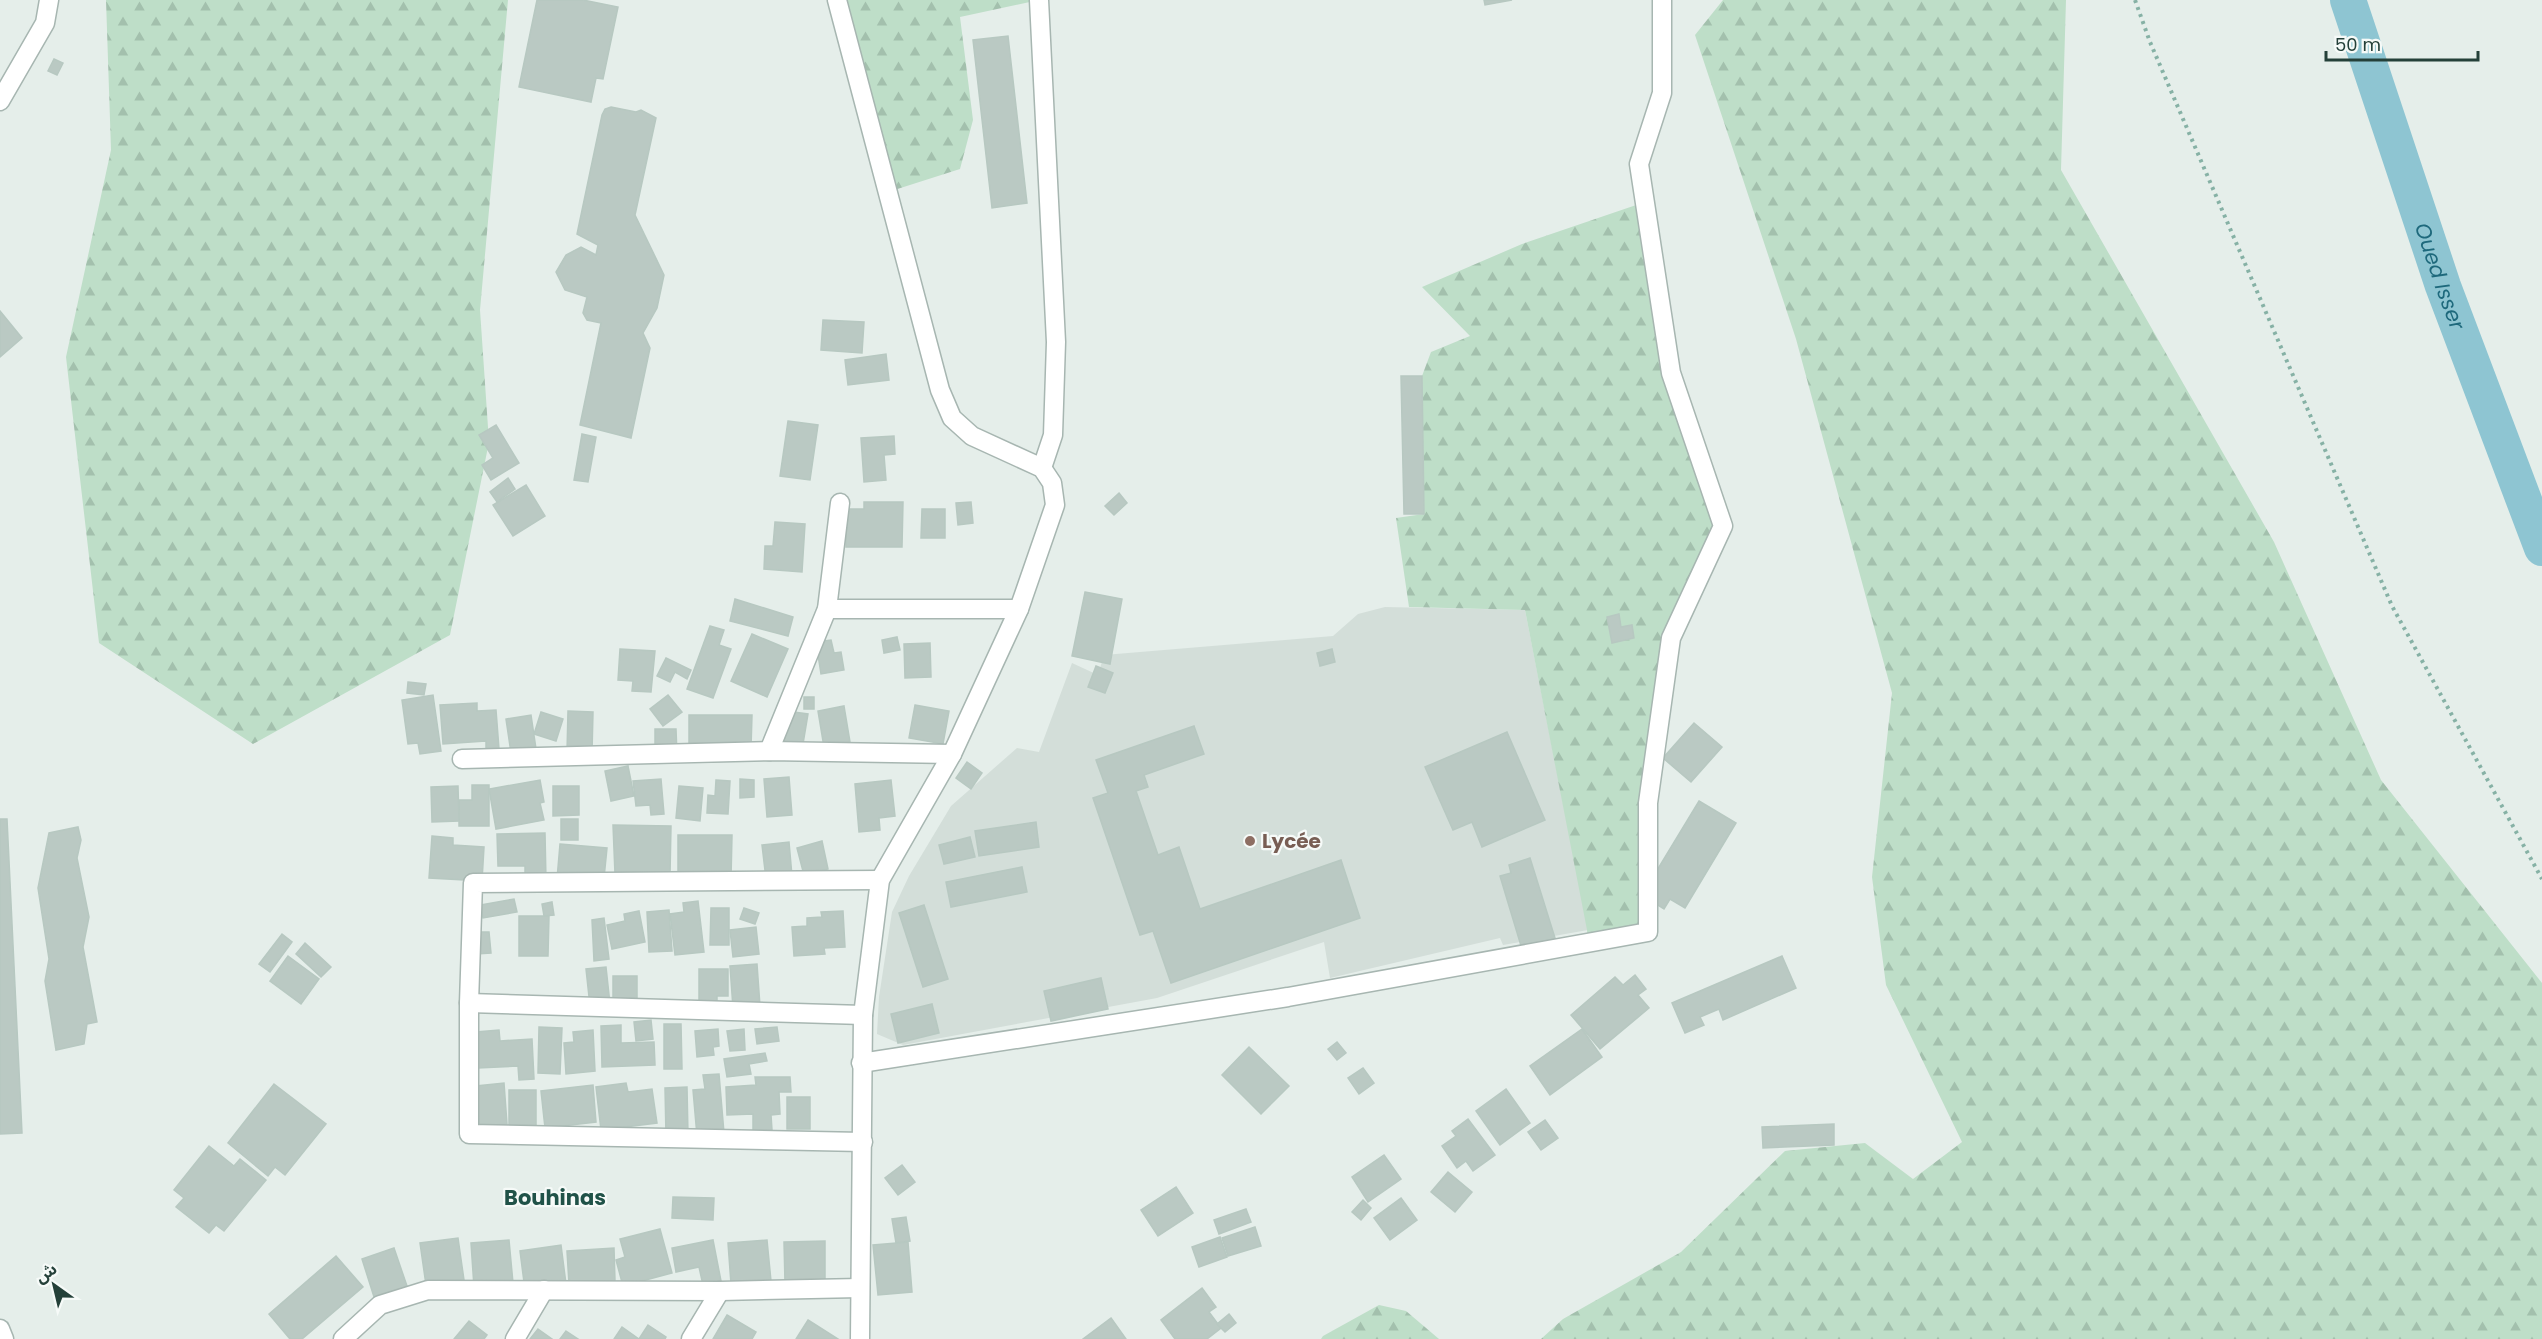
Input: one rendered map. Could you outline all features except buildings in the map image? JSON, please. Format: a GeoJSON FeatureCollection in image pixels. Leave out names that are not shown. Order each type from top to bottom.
{"type":"FeatureCollection","features":[{"type":"Feature","properties":{"kind":"street"},"geometry":{"type":"LineString","coordinates":[[0,101],[45,23],[49,0]]}},
{"type":"Feature","properties":{"kind":"street"},"geometry":{"type":"LineString","coordinates":[[837,0],[944,400],[952,418],[972,436],[1042,468],[1052,483],[1055,505],[1019,609],[952,754],[880,880],[863,1015],[860,1339]]}},
{"type":"Feature","properties":{"kind":"street"},"geometry":{"type":"LineString","coordinates":[[1039,0],[1056,342],[1053,435],[1042,468]]}},
{"type":"Feature","properties":{"kind":"street"},"geometry":{"type":"LineString","coordinates":[[861,1063],[1288,997],[1648,933],[1648,803],[1671,638],[1723,526],[1671,373],[1639,164],[1662,93],[1662,0]]}},
{"type":"Feature","properties":{"kind":"street"},"geometry":{"type":"LineString","coordinates":[[769,751],[827,609],[840,503]]}},
{"type":"Feature","properties":{"kind":"street"},"geometry":{"type":"LineString","coordinates":[[827,609],[1019,609]]}},
{"type":"Feature","properties":{"kind":"street"},"geometry":{"type":"LineString","coordinates":[[462,759],[769,751],[952,754]]}},
{"type":"Feature","properties":{"kind":"street"},"geometry":{"type":"LineString","coordinates":[[863,1142],[469,1134],[469,1004],[474,883],[880,880]]}},
{"type":"Feature","properties":{"kind":"street"},"geometry":{"type":"LineString","coordinates":[[469,1004],[863,1015]]}},
{"type":"Feature","properties":{"kind":"street"},"geometry":{"type":"LineString","coordinates":[[343,1339],[380,1305],[428,1290],[720,1291],[860,1288]]}},
{"type":"Feature","properties":{"kind":"street"},"geometry":{"type":"LineString","coordinates":[[515,1339],[544,1290]]}},
{"type":"Feature","properties":{"kind":"street"},"geometry":{"type":"LineString","coordinates":[[691,1339],[720,1291]]}},
{"type":"Feature","properties":{"kind":"street"},"geometry":{"type":"LineString","coordinates":[[0,1329],[4,1339]]}},
{"type":"Feature","properties":{"kind":"path"},"geometry":{"type":"LineString","coordinates":[[2135,0],[2150,42],[2392,606],[2542,879]]}},
{"type":"Feature","properties":{"kind":"shaded area","name":"Lycée"},"geometry":{"type":"Polygon","coordinates":[[[1385,607],[1525,610],[1588,930],[1503,945],[1500,938],[1330,978],[1324,942],[1157,998],[903,1045],[877,1034],[879,997],[892,912],[909,876],[951,806],[1017,748],[1039,752],[1072,663],[1098,675],[1104,655],[1333,636],[1358,614],[1385,607]]]}},
{"type":"Feature","properties":{"kind":"green space"},"geometry":{"type":"Polygon","coordinates":[[[106,0],[508,0],[480,310],[489,442],[450,635],[253,744],[99,643],[66,357],[111,150],[106,0]]]}},
{"type":"Feature","properties":{"kind":"green space"},"geometry":{"type":"Polygon","coordinates":[[[837,0],[1039,0],[960,17],[973,120],[960,169],[888,192],[837,0]]]}},
{"type":"Feature","properties":{"kind":"green space"},"geometry":{"type":"Polygon","coordinates":[[[1723,0],[2066,0],[2061,170],[2274,542],[2381,780],[2542,983],[2542,1339],[1541,1339],[1563,1319],[1681,1252],[1785,1151],[1865,1143],[1913,1179],[1962,1142],[1886,985],[1872,877],[1892,693],[1796,339],[1695,35],[1723,0]]]}},
{"type":"Feature","properties":{"kind":"green space"},"geometry":{"type":"Polygon","coordinates":[[[1645,202],[1671,373],[1723,526],[1671,638],[1648,803],[1648,932],[1588,943],[1525,610],[1409,607],[1396,518],[1424,514],[1422,376],[1431,352],[1470,336],[1422,287],[1522,244],[1645,202]]]}},
{"type":"Feature","properties":{"kind":"green space"},"geometry":{"type":"Polygon","coordinates":[[[1379,1305],[1406,1311],[1439,1339],[1321,1339],[1379,1305]]]}},
{"type":"Feature","properties":{"kind":"waterway","name":"Oued Isser"},"geometry":{"type":"LineString","coordinates":[[2348,0],[2443,286],[2542,548]]}},
{"type":"Feature","properties":{"kind":"place","name":"Lycée"},"geometry":{"type":"Point","coordinates":[1250,841]}},
{"type":"Feature","properties":{"kind":"district","name":"Bouhinas"},"geometry":{"type":"Point","coordinates":[555,1197]}}]}
